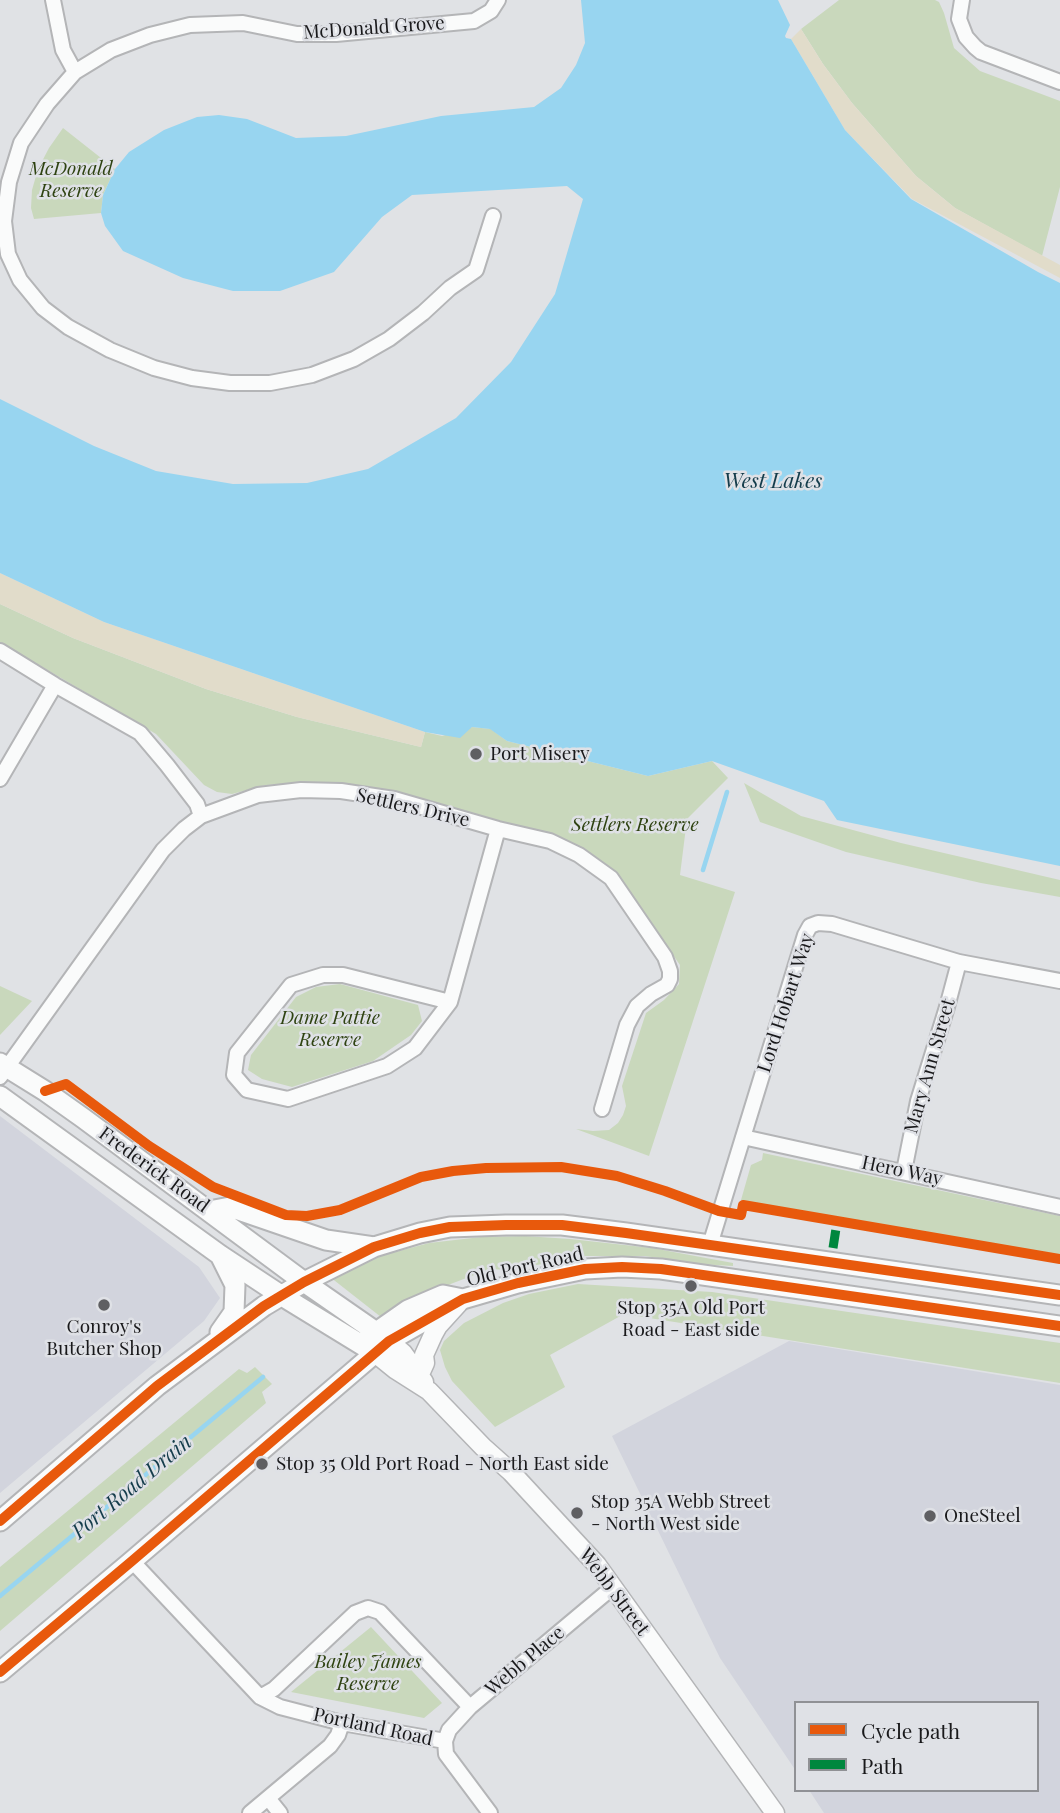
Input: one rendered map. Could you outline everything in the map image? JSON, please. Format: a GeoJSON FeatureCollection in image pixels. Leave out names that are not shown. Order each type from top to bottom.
{"type":"FeatureCollection","features":[{"type":"Feature","properties":{"kind":"main road","name":"Frederick Road"},"geometry":{"type":"LineString","coordinates":[[2,1069],[83,1118],[304,1282],[375,1343]]}},
{"type":"Feature","properties":{"kind":"main road","name":"Frederick Road"},"geometry":{"type":"LineString","coordinates":[[0,1096],[220,1255],[282,1296],[375,1343]]}},
{"type":"Feature","properties":{"kind":"main road"},"geometry":{"type":"LineString","coordinates":[[209,1211],[230,1207],[326,1240],[373,1247]]}},
{"type":"Feature","properties":{"kind":"main road","name":"Old Port Road"},"geometry":{"type":"LineString","coordinates":[[0,1521],[157,1386],[264,1306],[373,1247],[419,1233],[450,1227],[562,1226],[1060,1295]]}},
{"type":"Feature","properties":{"kind":"main road"},"geometry":{"type":"LineString","coordinates":[[211,1344],[234,1312],[235,1286],[220,1255]]}},
{"type":"Feature","properties":{"kind":"main road","name":"Old Port Road"},"geometry":{"type":"LineString","coordinates":[[375,1343],[408,1310],[443,1295],[463,1299],[518,1283],[584,1269],[622,1267],[661,1269],[1060,1326]]}},
{"type":"Feature","properties":{"kind":"main road"},"geometry":{"type":"LineString","coordinates":[[0,1672],[132,1561],[375,1343]]}},
{"type":"Feature","properties":{"kind":"street"},"geometry":{"type":"LineString","coordinates":[[53,0],[63,50],[75,72]]}},
{"type":"Feature","properties":{"kind":"street","name":"McDonald Grove"},"geometry":{"type":"LineString","coordinates":[[493,216],[476,270],[450,288],[424,313],[389,340],[354,359],[312,375],[270,383],[192,379],[154,368],[110,350],[68,327],[43,308],[20,280],[8,254],[4,221],[9,182],[21,143],[47,104],[75,72],[111,50],[150,34],[190,25],[243,23],[297,34],[336,34],[474,21],[492,11],[498,0]]}},
{"type":"Feature","properties":{"kind":"street"},"geometry":{"type":"LineString","coordinates":[[962,0],[959,19],[966,37],[975,47],[981,52],[1060,82]]}},
{"type":"Feature","properties":{"kind":"street"},"geometry":{"type":"LineString","coordinates":[[0,651],[140,733],[197,804],[201,816]]}},
{"type":"Feature","properties":{"kind":"street"},"geometry":{"type":"LineString","coordinates":[[0,779],[55,685]]}},
{"type":"Feature","properties":{"kind":"street","name":"Settlers Drive"},"geometry":{"type":"LineString","coordinates":[[2,1069],[163,850],[184,829],[201,816],[258,795],[301,790],[341,791],[394,799],[550,842],[579,855],[611,878],[665,957],[670,979],[667,985],[637,1006],[627,1025],[602,1109]]}},
{"type":"Feature","properties":{"kind":"street"},"geometry":{"type":"LineString","coordinates":[[450,1002],[343,975],[323,975],[290,985],[237,1053],[234,1075],[247,1090],[288,1099],[387,1066],[415,1048],[450,1002],[498,829]]}},
{"type":"Feature","properties":{"kind":"street","name":"Lord Hobart Way"},"geometry":{"type":"LineString","coordinates":[[710,1245],[810,926],[818,923],[832,924],[959,962],[1060,981]]}},
{"type":"Feature","properties":{"kind":"street","name":"Mary Ann Street"},"geometry":{"type":"LineString","coordinates":[[904,1171],[918,1101],[959,962]]}},
{"type":"Feature","properties":{"kind":"street","name":"Hero Way"},"geometry":{"type":"LineString","coordinates":[[743,1137],[1059,1203]]}},
{"type":"Feature","properties":{"kind":"street"},"geometry":{"type":"LineString","coordinates":[[420,1374],[425,1363],[424,1355],[438,1326],[463,1299]]}},
{"type":"Feature","properties":{"kind":"street","name":"Webb Street"},"geometry":{"type":"LineString","coordinates":[[375,1343],[403,1353],[420,1374],[429,1391]]}},
{"type":"Feature","properties":{"kind":"street","name":"Webb Street"},"geometry":{"type":"LineString","coordinates":[[375,1343],[396,1370],[429,1391],[520,1482],[597,1565],[775,1813]]}},
{"type":"Feature","properties":{"kind":"street","name":"Portland Road"},"geometry":{"type":"LineString","coordinates":[[132,1561],[260,1697],[280,1707],[342,1723],[445,1741],[446,1754],[490,1813]]}},
{"type":"Feature","properties":{"kind":"street","name":"Webb Place"},"geometry":{"type":"LineString","coordinates":[[445,1741],[449,1730],[470,1707],[613,1587]]}},
{"type":"Feature","properties":{"kind":"street"},"geometry":{"type":"LineString","coordinates":[[260,1697],[274,1689],[355,1613],[368,1608],[380,1612],[470,1707]]}},
{"type":"Feature","properties":{"kind":"street"},"geometry":{"type":"LineString","coordinates":[[250,1813],[330,1746],[342,1723]]}},
{"type":"Feature","properties":{"kind":"street"},"geometry":{"type":"LineString","coordinates":[[268,1798],[280,1813]]}},
{"type":"Feature","properties":{"kind":"shaded area"},"geometry":{"type":"Polygon","coordinates":[[[0,1116],[199,1267],[220,1298],[204,1321],[0,1493],[0,1116]]]}},
{"type":"Feature","properties":{"kind":"shaded area"},"geometry":{"type":"Polygon","coordinates":[[[789,1341],[1060,1385],[1060,1813],[824,1813],[810,1792],[1039,1792],[1039,1701],[794,1701],[794,1768],[720,1658],[612,1436],[789,1341]]]}},
{"type":"Feature","properties":{"kind":"green space"},"geometry":{"type":"Polygon","coordinates":[[[839,0],[935,0],[939,2],[944,13],[954,48],[980,71],[1060,101],[1060,187],[1042,256],[955,208],[916,176],[852,103],[801,29],[839,0]]]}},
{"type":"Feature","properties":{"kind":"green space","name":"McDonald Reserve"},"geometry":{"type":"Polygon","coordinates":[[[63,128],[115,169],[103,195],[101,213],[34,219],[31,208],[32,190],[38,169],[63,128]]]}},
{"type":"Feature","properties":{"kind":"green space","name":"Settlers Reserve"},"geometry":{"type":"Polygon","coordinates":[[[0,604],[73,638],[206,689],[297,717],[421,747],[425,732],[442,736],[472,727],[491,729],[507,741],[648,776],[712,761],[728,778],[687,819],[680,875],[735,892],[649,1156],[576,1129],[609,1130],[618,1123],[626,1106],[622,1086],[646,1013],[664,1000],[679,984],[680,965],[621,881],[601,861],[561,838],[372,787],[317,782],[266,785],[232,794],[217,792],[204,785],[156,734],[0,642],[0,604]]]}},
{"type":"Feature","properties":{"kind":"green space"},"geometry":{"type":"Polygon","coordinates":[[[744,783],[801,816],[901,843],[1060,880],[1060,897],[981,883],[846,852],[760,822],[744,783]]]}},
{"type":"Feature","properties":{"kind":"green space","name":"Dame Pattie Reserve"},"geometry":{"type":"Polygon","coordinates":[[[340,984],[418,1005],[422,1021],[411,1035],[373,1061],[292,1087],[262,1079],[248,1070],[251,1055],[296,997],[316,987],[340,984]]]}},
{"type":"Feature","properties":{"kind":"green space"},"geometry":{"type":"Polygon","coordinates":[[[0,986],[32,1001],[0,1035],[0,986]]]}},
{"type":"Feature","properties":{"kind":"green space"},"geometry":{"type":"Polygon","coordinates":[[[763,1153],[1060,1216],[1060,1255],[912,1232],[741,1200],[751,1165],[762,1160],[763,1153]]]}},
{"type":"Feature","properties":{"kind":"green space"},"geometry":{"type":"Polygon","coordinates":[[[525,1236],[652,1248],[733,1263],[733,1266],[645,1256],[586,1256],[509,1270],[490,1269],[448,1285],[381,1317],[330,1277],[366,1260],[429,1243],[481,1237],[525,1236]]]}},
{"type":"Feature","properties":{"kind":"green space"},"geometry":{"type":"Polygon","coordinates":[[[578,1284],[712,1292],[1060,1343],[1060,1383],[624,1314],[550,1355],[565,1387],[495,1427],[452,1381],[440,1350],[444,1341],[464,1323],[503,1303],[529,1294],[578,1284]]]}},
{"type":"Feature","properties":{"kind":"green space"},"geometry":{"type":"Polygon","coordinates":[[[255,1367],[272,1384],[262,1392],[266,1403],[0,1631],[0,1567],[239,1369],[247,1373],[255,1367]]]}},
{"type":"Feature","properties":{"kind":"green space","name":"Bailey James Reserve"},"geometry":{"type":"Polygon","coordinates":[[[371,1627],[442,1703],[424,1718],[291,1692],[371,1627]]]}},
{"type":"Feature","properties":{"kind":"sand"},"geometry":{"type":"Polygon","coordinates":[[[801,29],[852,103],[916,176],[955,208],[1060,265],[1060,278],[912,199],[845,130],[791,39],[801,29]]]}},
{"type":"Feature","properties":{"kind":"sand"},"geometry":{"type":"Polygon","coordinates":[[[0,573],[104,622],[425,732],[421,747],[297,717],[206,689],[73,638],[0,604],[0,573]]]}},
{"type":"Feature","properties":{"kind":"water","name":"West Lakes"},"geometry":{"type":"Polygon","coordinates":[[[581,0],[778,0],[790,25],[786,38],[791,39],[845,130],[911,199],[1060,283],[1060,866],[837,820],[824,801],[712,761],[648,776],[507,741],[490,729],[472,727],[460,738],[425,732],[104,622],[0,573],[0,399],[94,446],[156,471],[233,484],[307,483],[368,469],[456,418],[511,362],[555,294],[583,199],[567,186],[412,195],[382,217],[334,272],[280,291],[233,291],[183,278],[123,251],[105,226],[101,213],[103,195],[115,169],[129,152],[164,130],[197,117],[219,115],[247,119],[296,138],[346,136],[441,116],[534,107],[561,88],[576,65],[585,43],[581,0]]]}},
{"type":"Feature","properties":{"kind":"waterway","name":"Port Road Drain"},"geometry":{"type":"LineString","coordinates":[[703,870],[727,792]]}},
{"type":"Feature","properties":{"kind":"waterway","name":"Port Road Drain"},"geometry":{"type":"LineString","coordinates":[[0,1596],[263,1377]]}},
{"type":"Feature","properties":{"kind":"marked path"},"geometry":{"type":"LineString","coordinates":[[833,1248],[837,1222]]}},
{"type":"Feature","properties":{"kind":"cycle path"},"geometry":{"type":"LineString","coordinates":[[45,1091],[66,1084],[149,1146],[213,1187],[286,1215],[307,1216],[340,1210],[421,1177],[453,1171],[561,1167],[617,1176],[719,1211],[741,1215],[743,1205],[1060,1259]]}},
{"type":"Feature","properties":{"kind":"cycle path"},"geometry":{"type":"LineString","coordinates":[[0,1521],[157,1386],[264,1306],[304,1282],[374,1247],[420,1233],[450,1227],[562,1225],[1060,1295]]}},
{"type":"Feature","properties":{"kind":"cycle path"},"geometry":{"type":"LineString","coordinates":[[0,1672],[389,1341],[463,1299],[518,1283],[585,1269],[622,1267],[661,1269],[1060,1326]]}},
{"type":"Feature","properties":{"kind":"place","name":"Port Misery"},"geometry":{"type":"Point","coordinates":[476,754]}},
{"type":"Feature","properties":{"kind":"place","name":"Stop 35A Old Port Road - East side"},"geometry":{"type":"Point","coordinates":[691,1286]}},
{"type":"Feature","properties":{"kind":"place","name":"Conroy's Butcher Shop"},"geometry":{"type":"Point","coordinates":[104,1305]}},
{"type":"Feature","properties":{"kind":"place","name":"Stop 35 Old Port Road - North East side"},"geometry":{"type":"Point","coordinates":[262,1464]}},
{"type":"Feature","properties":{"kind":"place","name":"Stop 35A Webb Street - North West side"},"geometry":{"type":"Point","coordinates":[577,1513]}},
{"type":"Feature","properties":{"kind":"place","name":"OneSteel"},"geometry":{"type":"Point","coordinates":[930,1516]}}]}
